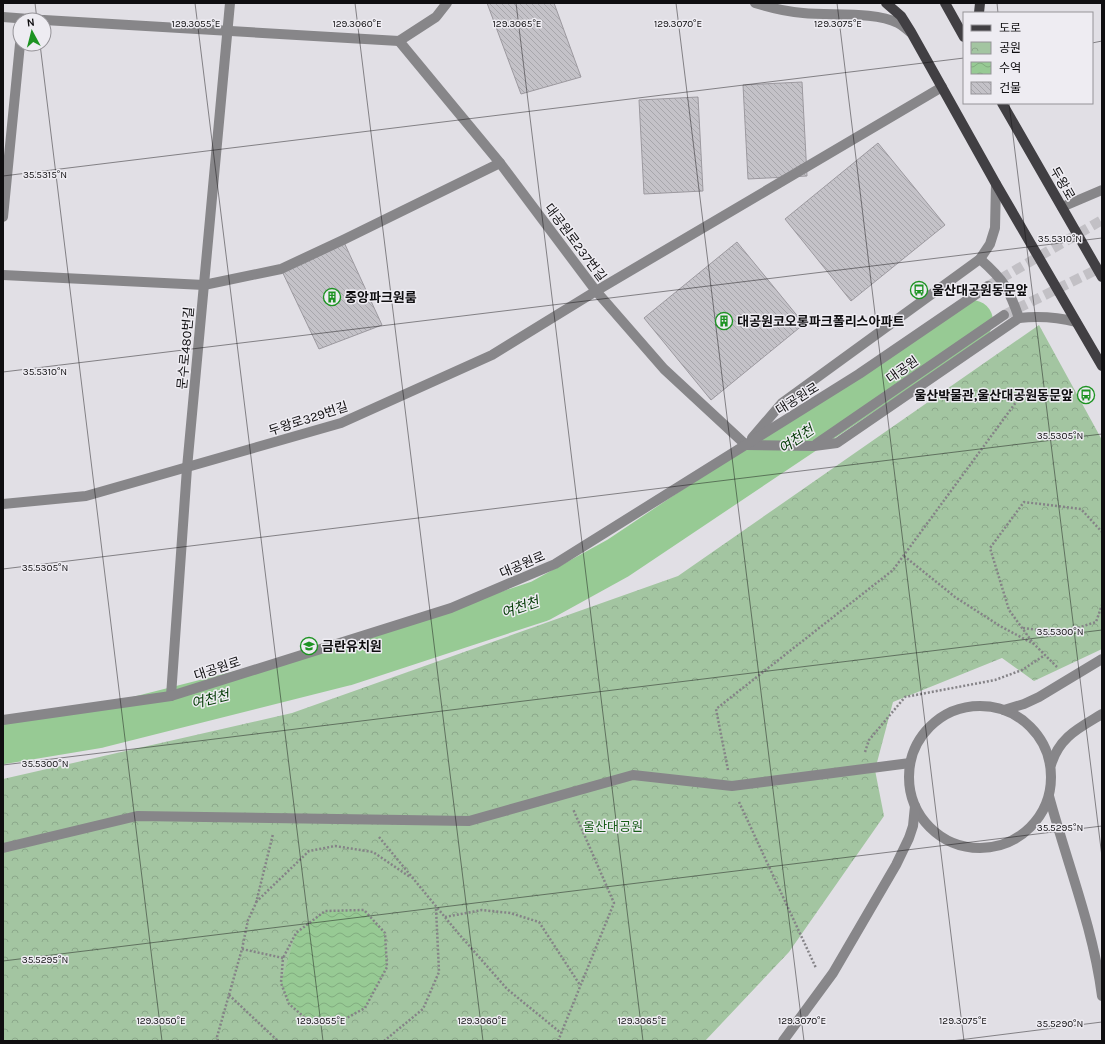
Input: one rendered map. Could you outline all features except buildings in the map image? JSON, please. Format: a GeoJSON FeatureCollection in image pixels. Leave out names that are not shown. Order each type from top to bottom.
{"type":"FeatureCollection","features":[{"type":"Feature","properties":{"kind":"main road"},"geometry":{"type":"LineString","coordinates":[[886,3],[901,16],[911,32],[996,184],[1102,366]]}},
{"type":"Feature","properties":{"kind":"main road"},"geometry":{"type":"LineString","coordinates":[[946,3],[963,35]]}},
{"type":"Feature","properties":{"kind":"main road","name":"두왕로"},"geometry":{"type":"LineString","coordinates":[[1003,104],[1102,277]]}},
{"type":"Feature","properties":{"kind":"street","name":"문수로480번길"},"geometry":{"type":"LineString","coordinates":[[172,696],[187,468],[230,3]]}},
{"type":"Feature","properties":{"kind":"street"},"geometry":{"type":"LineString","coordinates":[[52,21],[399,41],[436,17],[447,3]]}},
{"type":"Feature","properties":{"kind":"street"},"geometry":{"type":"LineString","coordinates":[[756,3],[772,8],[802,13],[860,15],[881,18],[898,23],[911,32]]}},
{"type":"Feature","properties":{"kind":"street","name":"대공원로237번길"},"geometry":{"type":"LineString","coordinates":[[399,41],[500,163],[596,291],[664,369],[746,445]]}},
{"type":"Feature","properties":{"kind":"street"},"geometry":{"type":"LineString","coordinates":[[3,218],[19,52]]}},
{"type":"Feature","properties":{"kind":"street","name":"두왕로329번길"},"geometry":{"type":"LineString","coordinates":[[3,504],[86,496],[341,423],[492,355],[596,291],[942,87]]}},
{"type":"Feature","properties":{"kind":"street"},"geometry":{"type":"LineString","coordinates":[[3,275],[204,285],[281,268],[343,240],[500,163]]}},
{"type":"Feature","properties":{"kind":"street"},"geometry":{"type":"LineString","coordinates":[[746,445],[782,403],[980,259],[990,244],[995,228],[996,184]]}},
{"type":"Feature","properties":{"kind":"street"},"geometry":{"type":"LineString","coordinates":[[1062,207],[1102,190]]}},
{"type":"Feature","properties":{"kind":"street"},"geometry":{"type":"LineString","coordinates":[[980,259],[996,273],[1005,285],[1019,318]]}},
{"type":"Feature","properties":{"kind":"street","name":"대공원로"},"geometry":{"type":"LineString","coordinates":[[3,720],[172,696],[451,608],[555,564],[859,374],[988,286]]}},
{"type":"Feature","properties":{"kind":"street","name":"대공원"},"geometry":{"type":"LineString","coordinates":[[814,446],[1004,315]]}},
{"type":"Feature","properties":{"kind":"street"},"geometry":{"type":"LineString","coordinates":[[746,445],[814,446],[837,443],[1019,318],[1047,317],[1076,322]]}},
{"type":"Feature","properties":{"kind":"street"},"geometry":{"type":"LineString","coordinates":[[1004,710],[1024,704],[1039,697],[1102,658]]}},
{"type":"Feature","properties":{"kind":"street"},"geometry":{"type":"LineString","coordinates":[[971,706],[985,706],[1004,710],[1026,722],[1042,741],[1050,765],[1051,786],[1049,796],[1042,813],[1037,820],[1022,834],[998,846],[983,848],[968,847],[945,839],[927,824],[915,806],[909,782],[910,763],[913,751],[926,730],[945,715],[955,710],[971,706]]}},
{"type":"Feature","properties":{"kind":"street"},"geometry":{"type":"LineString","coordinates":[[1050,765],[1054,753],[1072,732],[1102,714]]}},
{"type":"Feature","properties":{"kind":"street"},"geometry":{"type":"LineString","coordinates":[[3,848],[137,816],[469,822],[633,775],[732,786],[910,763]]}},
{"type":"Feature","properties":{"kind":"street"},"geometry":{"type":"LineString","coordinates":[[1049,796],[1087,920],[1099,973],[1102,996]]}},
{"type":"Feature","properties":{"kind":"street"},"geometry":{"type":"LineString","coordinates":[[783,1041],[838,965],[896,865],[913,826],[915,806]]}},
{"type":"Feature","properties":{"kind":"path"},"geometry":{"type":"LineString","coordinates":[[824,985],[732,786],[716,709],[894,570],[1022,394]]}},
{"type":"Feature","properties":{"kind":"path"},"geometry":{"type":"LineString","coordinates":[[1068,678],[1033,643],[1009,610],[990,548],[1024,502],[1081,509],[1102,532]]}},
{"type":"Feature","properties":{"kind":"path"},"geometry":{"type":"LineString","coordinates":[[904,556],[955,597],[1000,626],[1033,643]]}},
{"type":"Feature","properties":{"kind":"path"},"geometry":{"type":"LineString","coordinates":[[1023,628],[1062,633],[1096,622],[1102,606]]}},
{"type":"Feature","properties":{"kind":"path"},"geometry":{"type":"LineString","coordinates":[[859,769],[869,740],[905,697],[995,680],[1022,670],[1045,655]]}},
{"type":"Feature","properties":{"kind":"path"},"geometry":{"type":"LineString","coordinates":[[558,1041],[614,903],[566,794]]}},
{"type":"Feature","properties":{"kind":"path"},"geometry":{"type":"LineString","coordinates":[[218,1041],[217,1037],[242,950],[248,920],[256,903],[277,818]]}},
{"type":"Feature","properties":{"kind":"path"},"geometry":{"type":"LineString","coordinates":[[365,820],[445,918],[507,989],[561,1033]]}},
{"type":"Feature","properties":{"kind":"path"},"geometry":{"type":"LineString","coordinates":[[256,903],[308,851],[335,846],[373,852],[414,879]]}},
{"type":"Feature","properties":{"kind":"path"},"geometry":{"type":"LineString","coordinates":[[384,1041],[423,1009],[439,972],[436,906]]}},
{"type":"Feature","properties":{"kind":"path"},"geometry":{"type":"LineString","coordinates":[[364,910],[385,934],[387,967],[365,1008],[343,1020],[311,1023],[290,1004],[281,983],[282,958],[296,934],[324,911],[364,910]]}},
{"type":"Feature","properties":{"kind":"path"},"geometry":{"type":"LineString","coordinates":[[445,918],[482,910],[510,913],[539,922],[580,986]]}},
{"type":"Feature","properties":{"kind":"path"},"geometry":{"type":"LineString","coordinates":[[242,950],[282,958]]}},
{"type":"Feature","properties":{"kind":"path"},"geometry":{"type":"LineString","coordinates":[[229,995],[278,1041]]}},
{"type":"Feature","properties":{"kind":"green space","name":"울산대공원"},"geometry":{"type":"Polygon","coordinates":[[[1039,325],[1102,440],[1102,649],[1034,681],[1002,658],[893,702],[875,770],[884,816],[789,952],[705,1041],[3,1041],[3,779],[292,713],[678,576],[1039,325]]]}},
{"type":"Feature","properties":{"kind":"water"},"geometry":{"type":"Polygon","coordinates":[[[364,910],[385,933],[387,967],[365,1008],[343,1020],[311,1023],[289,1004],[281,983],[296,933],[325,911],[364,910]]]}},
{"type":"Feature","properties":{"kind":"waterway","name":"여천천"},"geometry":{"type":"LineString","coordinates":[[3,743],[99,727],[345,665],[540,601],[618,558],[972,321]]}},
{"type":"Feature","properties":{"kind":"tunnel"},"geometry":{"type":"LineString","coordinates":[[988,286],[1102,220]]}},
{"type":"Feature","properties":{"kind":"tunnel"},"geometry":{"type":"LineString","coordinates":[[1004,315],[1102,267]]}},
{"type":"Feature","properties":{"kind":"place","name":"울산대공원동문앞"},"geometry":{"type":"Point","coordinates":[919,290]}},
{"type":"Feature","properties":{"kind":"place","name":"중앙파크원룸"},"geometry":{"type":"Point","coordinates":[332,297]}},
{"type":"Feature","properties":{"kind":"place","name":"대공원코오롱파크폴리스아파트"},"geometry":{"type":"Point","coordinates":[724,321]}},
{"type":"Feature","properties":{"kind":"place","name":"울산박물관,울산대공원동문앞"},"geometry":{"type":"Point","coordinates":[1086,395]}},
{"type":"Feature","properties":{"kind":"place","name":"금란유치원"},"geometry":{"type":"Point","coordinates":[309,646]}}]}
